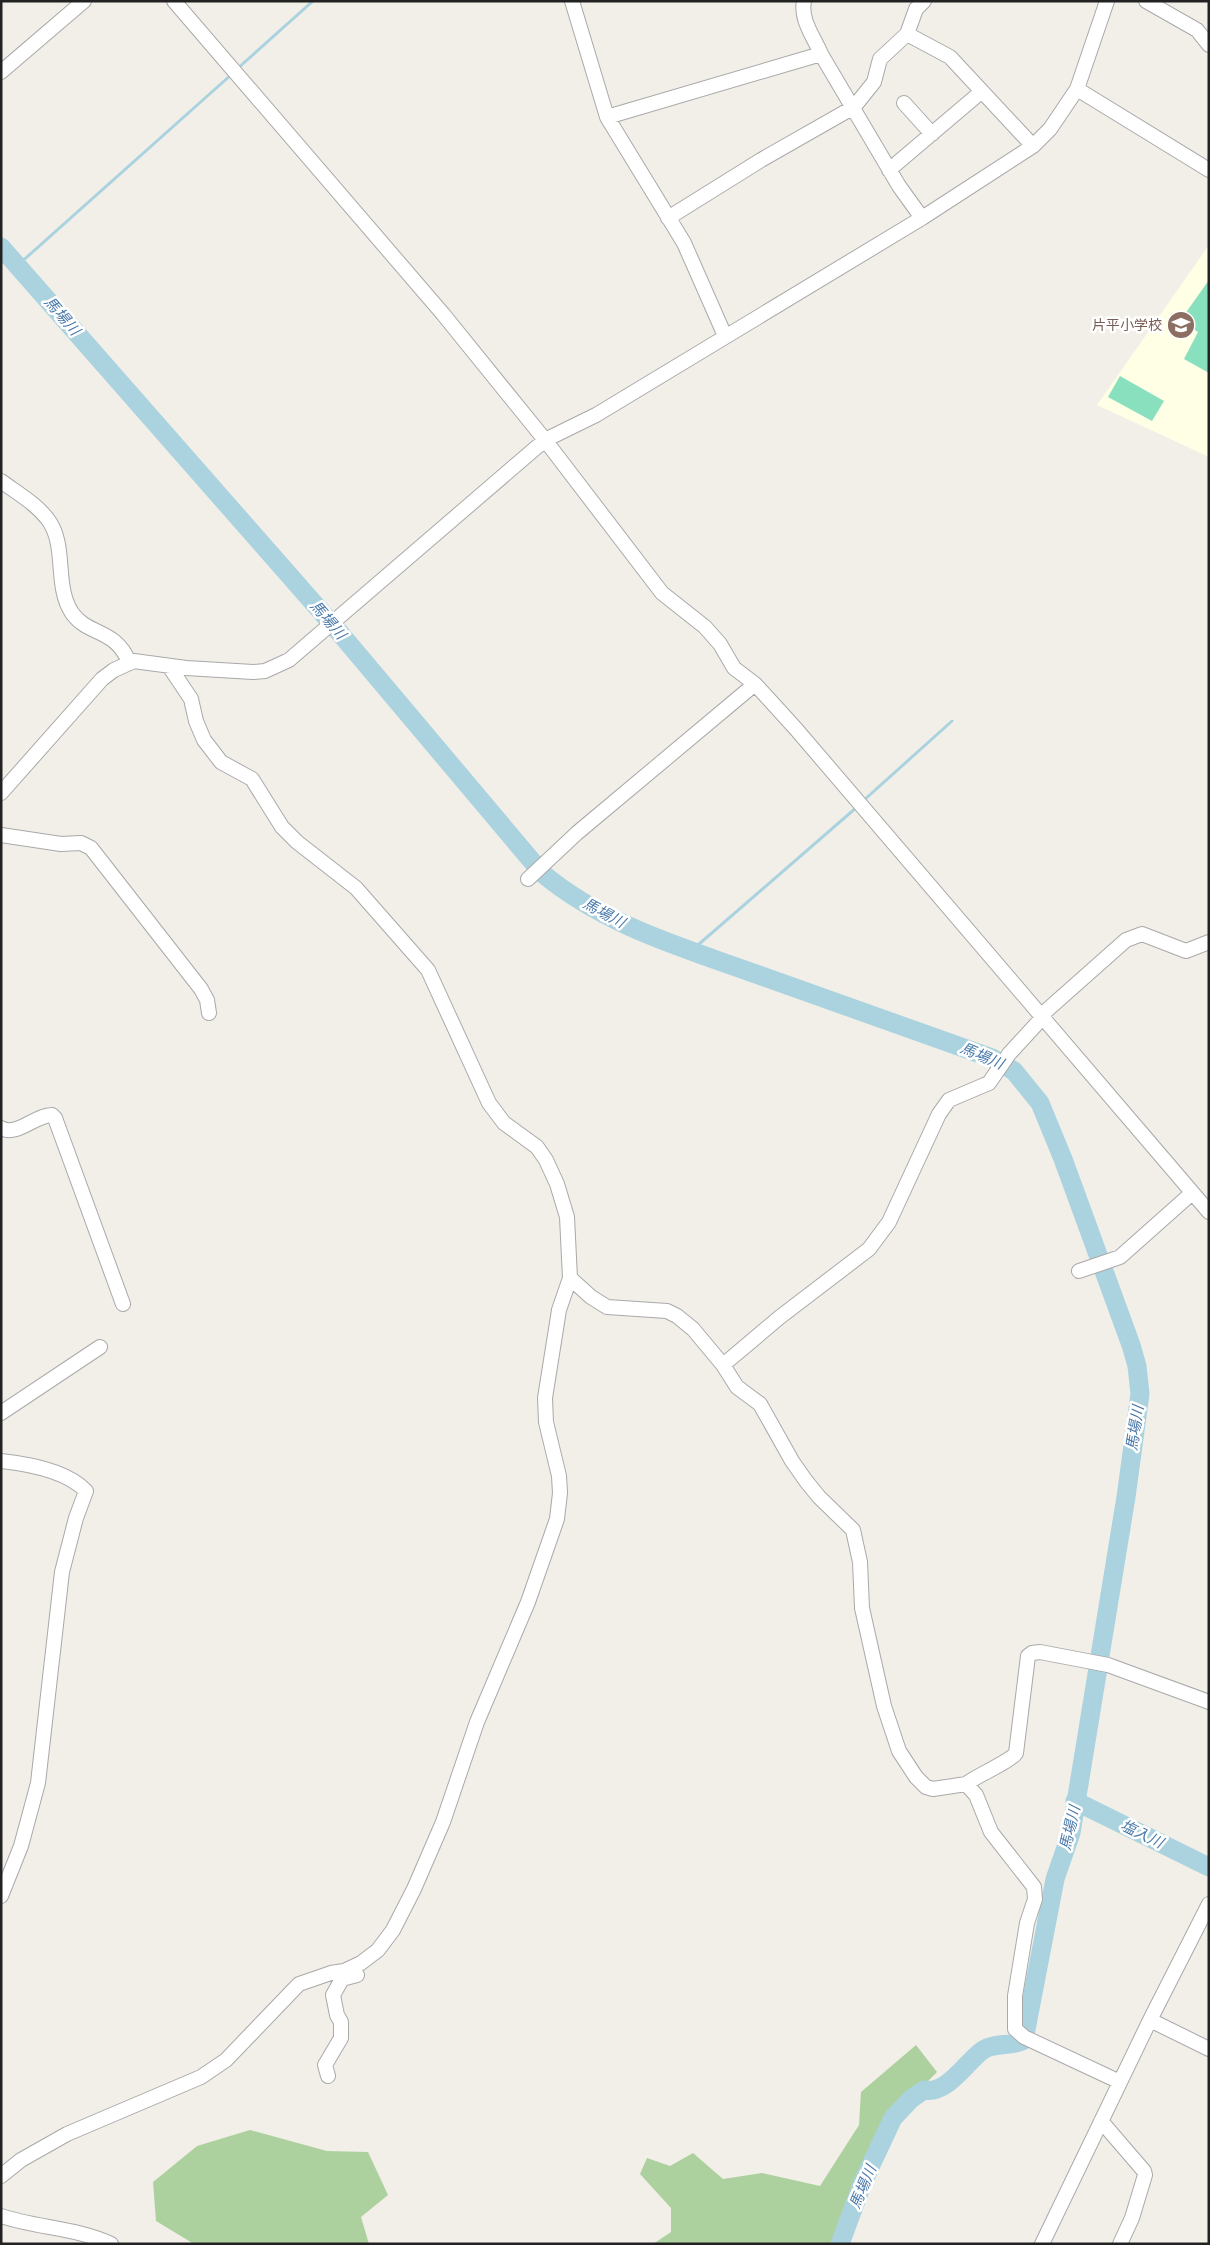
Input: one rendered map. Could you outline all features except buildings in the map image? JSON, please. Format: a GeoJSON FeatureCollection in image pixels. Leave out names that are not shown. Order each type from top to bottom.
{"type":"FeatureCollection","features":[{"type":"Feature","properties":{"kind":"street"},"geometry":{"type":"LineString","coordinates":[[1,72],[84,1]]}},
{"type":"Feature","properties":{"kind":"street"},"geometry":{"type":"LineString","coordinates":[[174,1],[436,306],[545,440],[662,594],[705,626],[720,644],[734,668],[756,684],[1209,1212]]}},
{"type":"Feature","properties":{"kind":"street"},"geometry":{"type":"LineString","coordinates":[[572,1],[595,83],[607,117],[684,244],[725,336]]}},
{"type":"Feature","properties":{"kind":"street"},"geometry":{"type":"LineString","coordinates":[[804,1],[802,12],[821,54],[889,170],[922,218]]}},
{"type":"Feature","properties":{"kind":"street"},"geometry":{"type":"LineString","coordinates":[[668,218],[761,160],[854,108],[874,82],[875,69],[882,56],[907,34],[916,9],[924,1]]}},
{"type":"Feature","properties":{"kind":"street"},"geometry":{"type":"LineString","coordinates":[[1,793],[102,679],[129,662],[265,671],[289,660],[545,440],[596,415],[922,218],[1033,146],[1050,130],[1077,89],[1107,1]]}},
{"type":"Feature","properties":{"kind":"street"},"geometry":{"type":"LineString","coordinates":[[1146,1],[1197,30],[1209,45]]}},
{"type":"Feature","properties":{"kind":"street"},"geometry":{"type":"LineString","coordinates":[[907,34],[950,57],[1033,146]]}},
{"type":"Feature","properties":{"kind":"street"},"geometry":{"type":"LineString","coordinates":[[607,117],[821,54]]}},
{"type":"Feature","properties":{"kind":"street"},"geometry":{"type":"LineString","coordinates":[[1077,89],[1209,170]]}},
{"type":"Feature","properties":{"kind":"street"},"geometry":{"type":"LineString","coordinates":[[889,170],[981,92]]}},
{"type":"Feature","properties":{"kind":"street"},"geometry":{"type":"LineString","coordinates":[[904,103],[932,134]]}},
{"type":"Feature","properties":{"kind":"street"},"geometry":{"type":"LineString","coordinates":[[1,481],[42,513],[51,524],[56,543],[64,596],[73,615],[118,644],[129,662]]}},
{"type":"Feature","properties":{"kind":"street"},"geometry":{"type":"LineString","coordinates":[[1,2176],[21,2160],[68,2134],[201,2078],[226,2060],[299,1984],[331,1973],[344,1971],[361,1963],[374,1953],[393,1930],[432,1849],[477,1722],[528,1602],[556,1524],[560,1493],[559,1476],[546,1422],[545,1398],[559,1310],[570,1278],[567,1217],[550,1168],[537,1147],[504,1123],[489,1103],[428,970],[356,888],[297,842],[282,827],[252,779],[221,762],[204,740],[196,721],[191,699],[169,666]]}},
{"type":"Feature","properties":{"kind":"street"},"geometry":{"type":"LineString","coordinates":[[528,879],[577,833],[756,684]]}},
{"type":"Feature","properties":{"kind":"street"},"geometry":{"type":"LineString","coordinates":[[1,835],[61,844],[82,843],[92,848],[201,989],[207,1000],[210,1013]]}},
{"type":"Feature","properties":{"kind":"street"},"geometry":{"type":"LineString","coordinates":[[723,1365],[780,1317],[869,1250],[889,1222],[944,1106],[953,1098],[982,1087],[995,1075],[1009,1054],[1042,1018],[1046,1011],[1132,936],[1142,934],[1186,951],[1209,942]]}},
{"type":"Feature","properties":{"kind":"street"},"geometry":{"type":"LineString","coordinates":[[1,1128],[16,1129],[42,1116],[52,1115],[55,1118],[123,1304]]}},
{"type":"Feature","properties":{"kind":"street"},"geometry":{"type":"LineString","coordinates":[[1079,1271],[1120,1257],[1192,1192]]}},
{"type":"Feature","properties":{"kind":"street"},"geometry":{"type":"LineString","coordinates":[[570,1278],[591,1297],[607,1307],[667,1311],[694,1329],[723,1365],[737,1387],[756,1399],[765,1410],[792,1461],[819,1497],[853,1530],[860,1562],[862,1608],[884,1706],[899,1751],[916,1777],[926,1787],[933,1788],[966,1784],[1011,1759],[1016,1753],[1028,1656],[1032,1653],[1040,1652],[1108,1665],[1209,1702]]}},
{"type":"Feature","properties":{"kind":"street"},"geometry":{"type":"LineString","coordinates":[[1,1413],[100,1347]]}},
{"type":"Feature","properties":{"kind":"street"},"geometry":{"type":"LineString","coordinates":[[1,1462],[26,1464],[77,1482],[86,1491],[76,1518],[62,1572],[38,1783],[21,1846],[1,1896]]}},
{"type":"Feature","properties":{"kind":"street"},"geometry":{"type":"LineString","coordinates":[[966,1784],[976,1795],[991,1832],[1034,1887],[1035,1899],[1027,1923],[1014,1996],[1015,2029],[1024,2037],[1120,2082]]}},
{"type":"Feature","properties":{"kind":"street"},"geometry":{"type":"LineString","coordinates":[[1042,2244],[1150,2020],[1209,1904]]}},
{"type":"Feature","properties":{"kind":"street"},"geometry":{"type":"LineString","coordinates":[[328,2076],[325,2065],[339,2042],[342,2029],[333,1995],[342,1980],[360,1974],[374,1965],[379,1959],[374,1953]]}},
{"type":"Feature","properties":{"kind":"street"},"geometry":{"type":"LineString","coordinates":[[1150,2020],[1209,2049]]}},
{"type":"Feature","properties":{"kind":"street"},"geometry":{"type":"LineString","coordinates":[[1101,2122],[1144,2171],[1145,2175],[1132,2218],[1120,2244]]}},
{"type":"Feature","properties":{"kind":"street"},"geometry":{"type":"LineString","coordinates":[[1,2216],[52,2229],[94,2235],[111,2244]]}},
{"type":"Feature","properties":{"kind":"shaded area","name":"片平小学校"},"geometry":{"type":"Polygon","coordinates":[[[1209,245],[1209,457],[1097,405],[1209,245]]]}},
{"type":"Feature","properties":{"kind":"green space"},"geometry":{"type":"Polygon","coordinates":[[[1209,280],[1209,373],[1184,359],[1198,332],[1180,321],[1209,280]]]}},
{"type":"Feature","properties":{"kind":"green space"},"geometry":{"type":"Polygon","coordinates":[[[1120,376],[1164,401],[1152,421],[1108,397],[1120,376]]]}},
{"type":"Feature","properties":{"kind":"green space"},"geometry":{"type":"Polygon","coordinates":[[[916,2045],[937,2072],[886,2124],[850,2197],[833,2244],[653,2244],[671,2232],[671,2208],[640,2174],[647,2158],[670,2166],[693,2153],[723,2179],[762,2173],[820,2186],[859,2125],[861,2092],[916,2045]]]}},
{"type":"Feature","properties":{"kind":"green space"},"geometry":{"type":"Polygon","coordinates":[[[250,2130],[327,2151],[368,2152],[388,2195],[361,2217],[369,2244],[194,2244],[156,2221],[153,2182],[197,2146],[250,2130]]]}},
{"type":"Feature","properties":{"kind":"waterway"},"geometry":{"type":"LineString","coordinates":[[237,69],[313,1]]}},
{"type":"Feature","properties":{"kind":"waterway"},"geometry":{"type":"LineString","coordinates":[[18,265],[232,74]]}},
{"type":"Feature","properties":{"kind":"waterway","name":"馬場川"},"geometry":{"type":"LineString","coordinates":[[1,247],[339,632],[542,873],[591,907],[644,933],[992,1058],[1014,1071],[1040,1103],[1063,1159],[1131,1345],[1137,1366],[1140,1394],[1126,1497],[1071,1833],[1055,1879],[1024,2040],[993,2046],[983,2050],[948,2083],[941,2088],[924,2090],[911,2099],[893,2118],[863,2182],[840,2244]]}},
{"type":"Feature","properties":{"kind":"waterway"},"geometry":{"type":"LineString","coordinates":[[863,801],[952,721]]}},
{"type":"Feature","properties":{"kind":"waterway"},"geometry":{"type":"LineString","coordinates":[[691,951],[857,807]]}},
{"type":"Feature","properties":{"kind":"waterway","name":"塩入川"},"geometry":{"type":"LineString","coordinates":[[1075,1801],[1209,1867]]}},
{"type":"Feature","properties":{"kind":"place","name":"片平小学校"},"geometry":{"type":"Point","coordinates":[1181,325]}}]}
